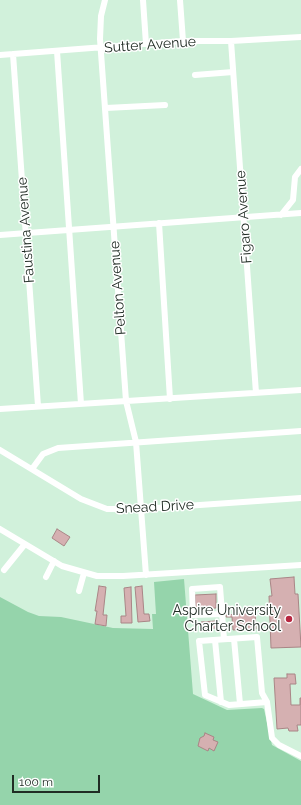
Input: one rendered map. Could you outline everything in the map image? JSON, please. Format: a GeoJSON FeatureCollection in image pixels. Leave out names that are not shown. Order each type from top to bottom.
{"type":"FeatureCollection","features":[{"type":"Feature","properties":{"kind":"street","name":"Pelton Avenue"},"geometry":{"type":"LineString","coordinates":[[105,0],[100,27],[126,401],[136,442],[146,575]]}},
{"type":"Feature","properties":{"kind":"street"},"geometry":{"type":"LineString","coordinates":[[143,0],[146,44]]}},
{"type":"Feature","properties":{"kind":"street"},"geometry":{"type":"LineString","coordinates":[[180,0],[183,41]]}},
{"type":"Feature","properties":{"kind":"street","name":"Sutter Avenue"},"geometry":{"type":"LineString","coordinates":[[0,55],[183,41],[231,41],[301,37]]}},
{"type":"Feature","properties":{"kind":"street","name":"Figaro Avenue"},"geometry":{"type":"LineString","coordinates":[[231,41],[256,393]]}},
{"type":"Feature","properties":{"kind":"street"},"geometry":{"type":"LineString","coordinates":[[57,51],[81,404]]}},
{"type":"Feature","properties":{"kind":"street","name":"Faustina Avenue"},"geometry":{"type":"LineString","coordinates":[[14,54],[38,406]]}},
{"type":"Feature","properties":{"kind":"street"},"geometry":{"type":"LineString","coordinates":[[195,75],[233,72]]}},
{"type":"Feature","properties":{"kind":"street"},"geometry":{"type":"LineString","coordinates":[[106,108],[165,105]]}},
{"type":"Feature","properties":{"kind":"street"},"geometry":{"type":"LineString","coordinates":[[281,215],[293,200],[295,177],[301,169]]}},
{"type":"Feature","properties":{"kind":"street"},"geometry":{"type":"LineString","coordinates":[[0,235],[301,213]]}},
{"type":"Feature","properties":{"kind":"street"},"geometry":{"type":"LineString","coordinates":[[159,223],[170,399]]}},
{"type":"Feature","properties":{"kind":"street"},"geometry":{"type":"LineString","coordinates":[[0,409],[301,390]]}},
{"type":"Feature","properties":{"kind":"street"},"geometry":{"type":"LineString","coordinates":[[32,469],[38,459],[54,449],[136,442],[301,432]]}},
{"type":"Feature","properties":{"kind":"street","name":"Snead Drive"},"geometry":{"type":"LineString","coordinates":[[0,450],[81,499],[97,506],[117,510],[301,498]]}},
{"type":"Feature","properties":{"kind":"street"},"geometry":{"type":"LineString","coordinates":[[0,529],[54,562],[84,573],[109,576],[301,565]]}},
{"type":"Feature","properties":{"kind":"street"},"geometry":{"type":"LineString","coordinates":[[4,570],[24,544]]}},
{"type":"Feature","properties":{"kind":"street"},"geometry":{"type":"LineString","coordinates":[[46,577],[54,562]]}},
{"type":"Feature","properties":{"kind":"street"},"geometry":{"type":"LineString","coordinates":[[79,591],[84,573]]}},
{"type":"Feature","properties":{"kind":"street"},"geometry":{"type":"LineString","coordinates":[[222,614],[193,616],[192,589],[220,587],[224,639]]}},
{"type":"Feature","properties":{"kind":"street"},"geometry":{"type":"LineString","coordinates":[[267,702],[228,705],[205,695],[199,641],[257,637],[262,693],[267,702],[271,736],[279,745],[301,756]]}},
{"type":"Feature","properties":{"kind":"street"},"geometry":{"type":"LineString","coordinates":[[234,639],[240,704]]}},
{"type":"Feature","properties":{"kind":"street"},"geometry":{"type":"LineString","coordinates":[[215,640],[221,702]]}},
{"type":"Feature","properties":{"kind":"green space"},"geometry":{"type":"Polygon","coordinates":[[[184,579],[193,694],[227,710],[264,709],[272,745],[301,761],[301,805],[0,805],[0,597],[28,612],[39,616],[61,617],[113,628],[153,629],[152,614],[156,614],[154,582],[184,579]]]}},
{"type":"Feature","properties":{"kind":"building"},"geometry":{"type":"Polygon","coordinates":[[[57,529],[70,537],[64,546],[52,538],[57,529]]]}},
{"type":"Feature","properties":{"kind":"building","name":"Aspire University Charter School"},"geometry":{"type":"Polygon","coordinates":[[[294,577],[295,594],[298,594],[301,647],[271,648],[269,596],[272,596],[270,579],[294,577]]]}},
{"type":"Feature","properties":{"kind":"building"},"geometry":{"type":"Polygon","coordinates":[[[99,586],[106,587],[103,615],[107,615],[106,626],[95,624],[97,611],[95,611],[99,586]]]}},
{"type":"Feature","properties":{"kind":"building"},"geometry":{"type":"Polygon","coordinates":[[[142,586],[144,614],[149,614],[150,621],[138,622],[135,587],[142,586]]]}},
{"type":"Feature","properties":{"kind":"building"},"geometry":{"type":"Polygon","coordinates":[[[131,587],[132,623],[121,623],[121,616],[126,616],[124,588],[131,587]]]}},
{"type":"Feature","properties":{"kind":"building"},"geometry":{"type":"Polygon","coordinates":[[[216,594],[216,608],[196,609],[195,595],[216,594]]]}},
{"type":"Feature","properties":{"kind":"building"},"geometry":{"type":"Polygon","coordinates":[[[255,613],[256,629],[233,630],[232,617],[226,617],[226,615],[255,613]]]}},
{"type":"Feature","properties":{"kind":"building"},"geometry":{"type":"Polygon","coordinates":[[[215,621],[216,628],[201,629],[201,622],[215,621]]]}},
{"type":"Feature","properties":{"kind":"building"},"geometry":{"type":"Polygon","coordinates":[[[287,674],[295,674],[296,684],[290,684],[291,705],[300,705],[301,698],[301,725],[297,725],[298,731],[289,731],[288,728],[277,729],[274,678],[287,678],[287,674]]]}},
{"type":"Feature","properties":{"kind":"building"},"geometry":{"type":"Polygon","coordinates":[[[205,733],[214,737],[213,740],[218,742],[214,751],[209,748],[208,751],[198,746],[200,738],[204,736],[205,733]]]}},
{"type":"Feature","properties":{"kind":"place","name":"Aspire University Charter School"},"geometry":{"type":"Point","coordinates":[289,619]}}]}
